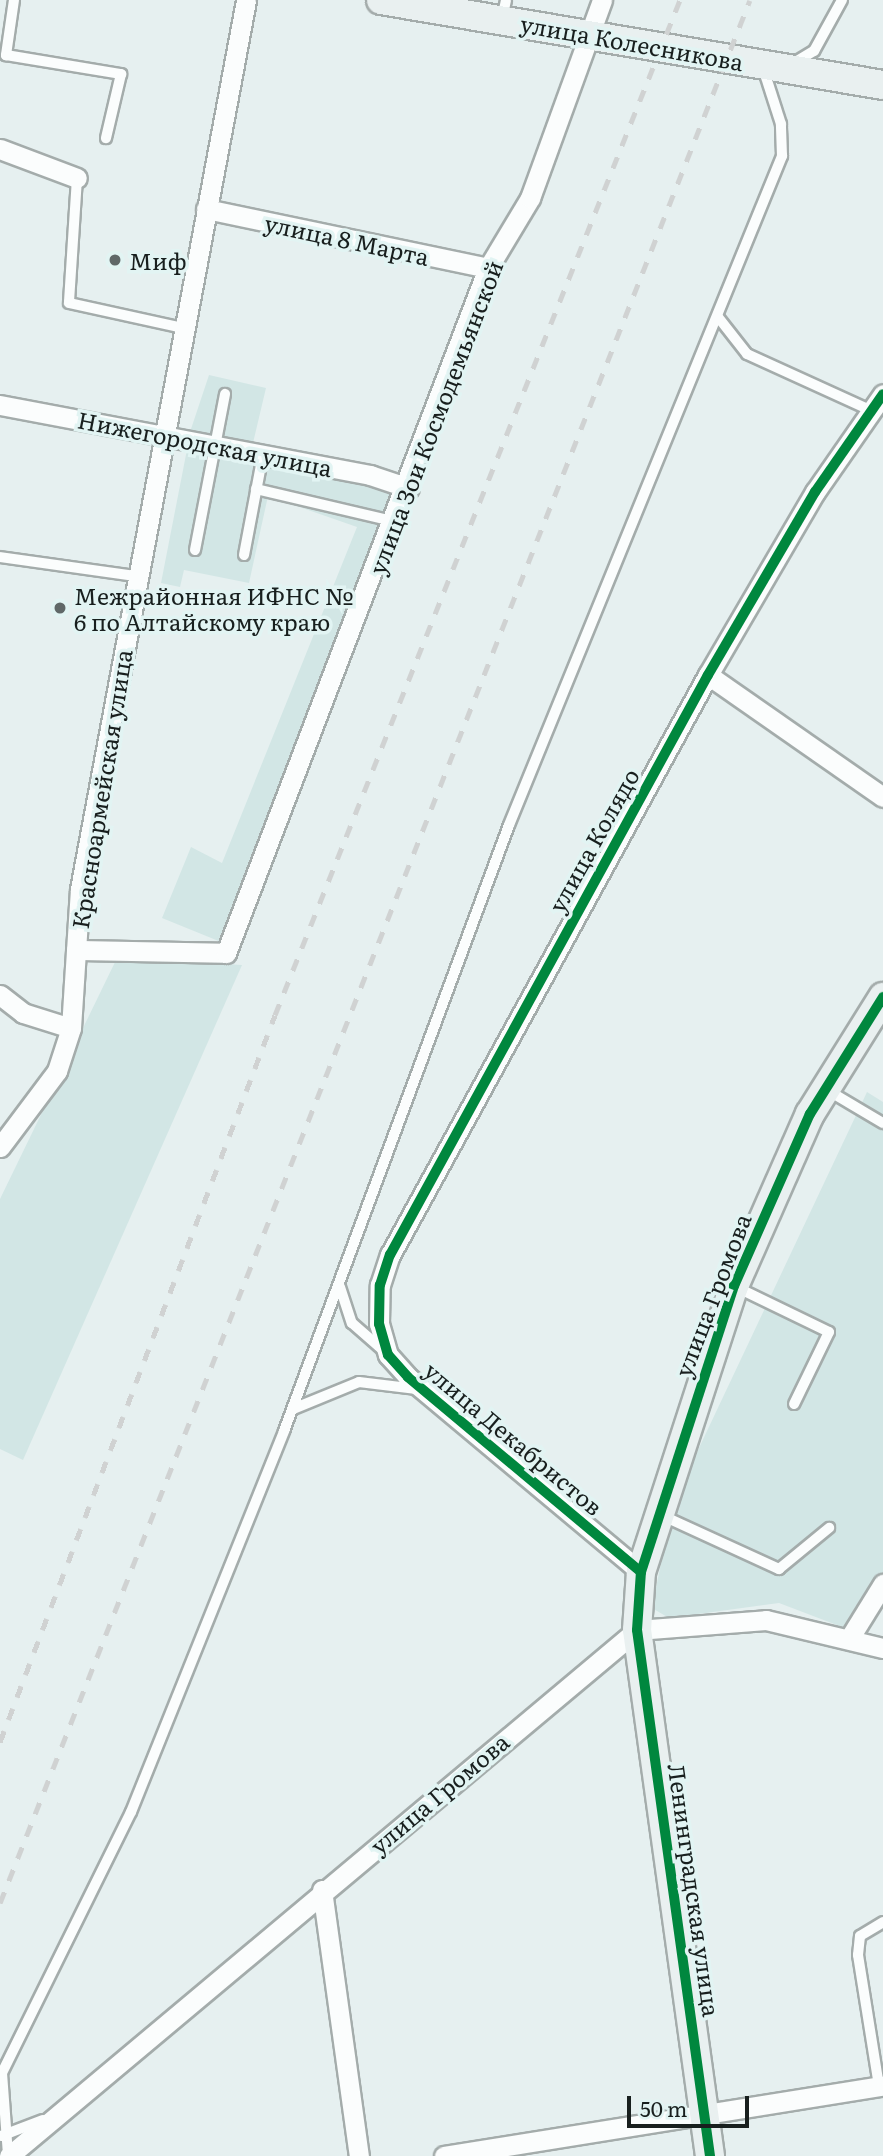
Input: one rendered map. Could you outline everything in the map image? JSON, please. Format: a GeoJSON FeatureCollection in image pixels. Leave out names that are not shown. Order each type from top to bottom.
{"type":"FeatureCollection","features":[{"type":"Feature","properties":{"kind":"street","name":"Красноармейская улица"},"geometry":{"type":"LineString","coordinates":[[0,1147],[57,1071],[71,1028],[80,889],[162,434],[246,0]]}},
{"type":"Feature","properties":{"kind":"street","name":"улица Колесникова"},"geometry":{"type":"LineString","coordinates":[[381,0],[504,10],[586,33],[883,85]]}},
{"type":"Feature","properties":{"kind":"street","name":"улица Зои Космодемьянской"},"geometry":{"type":"LineString","coordinates":[[76,950],[226,953],[395,522],[488,268],[534,187],[586,33],[601,0]]}},
{"type":"Feature","properties":{"kind":"street"},"geometry":{"type":"LineString","coordinates":[[0,149],[77,178]]}},
{"type":"Feature","properties":{"kind":"street","name":"улица 8 Марта"},"geometry":{"type":"LineString","coordinates":[[206,209],[488,268]]}},
{"type":"Feature","properties":{"kind":"street","name":"улица Колядо"},"geometry":{"type":"LineString","coordinates":[[379,1324],[390,1255],[708,675],[815,492],[878,414],[883,394]]}},
{"type":"Feature","properties":{"kind":"street","name":"Нижегородская улица"},"geometry":{"type":"LineString","coordinates":[[0,405],[263,454],[408,488]]}},
{"type":"Feature","properties":{"kind":"street"},"geometry":{"type":"LineString","coordinates":[[708,675],[883,797]]}},
{"type":"Feature","properties":{"kind":"street"},"geometry":{"type":"LineString","coordinates":[[0,995],[23,1013],[71,1028]]}},
{"type":"Feature","properties":{"kind":"street","name":"улица Громова"},"geometry":{"type":"LineString","coordinates":[[9,2156],[322,1890],[637,1630],[641,1572],[657,1513],[734,1286],[825,1089],[883,997]]}},
{"type":"Feature","properties":{"kind":"street","name":"улица Декабристов"},"geometry":{"type":"LineString","coordinates":[[379,1324],[388,1355],[424,1391],[641,1572]]}},
{"type":"Feature","properties":{"kind":"street"},"geometry":{"type":"LineString","coordinates":[[849,1639],[883,1584]]}},
{"type":"Feature","properties":{"kind":"street"},"geometry":{"type":"LineString","coordinates":[[637,1630],[766,1620],[883,1648]]}},
{"type":"Feature","properties":{"kind":"street","name":"Ленинградская улица"},"geometry":{"type":"LineString","coordinates":[[637,1630],[710,2156]]}},
{"type":"Feature","properties":{"kind":"street"},"geometry":{"type":"LineString","coordinates":[[322,1890],[359,2156]]}},
{"type":"Feature","properties":{"kind":"street"},"geometry":{"type":"LineString","coordinates":[[444,2156],[705,2117],[881,2086]]}},
{"type":"Feature","properties":{"kind":"lane"},"geometry":{"type":"LineString","coordinates":[[15,0],[6,55],[121,74],[106,138]]}},
{"type":"Feature","properties":{"kind":"lane"},"geometry":{"type":"LineString","coordinates":[[9,2156],[3,2135],[1,2075],[131,1812],[293,1409],[509,825],[782,156],[774,66],[814,51],[842,0]]}},
{"type":"Feature","properties":{"kind":"lane"},"geometry":{"type":"LineString","coordinates":[[77,178],[69,303],[183,328]]}},
{"type":"Feature","properties":{"kind":"lane"},"geometry":{"type":"LineString","coordinates":[[718,317],[747,354],[878,414]]}},
{"type":"Feature","properties":{"kind":"lane"},"geometry":{"type":"LineString","coordinates":[[195,550],[225,394]]}},
{"type":"Feature","properties":{"kind":"lane"},"geometry":{"type":"LineString","coordinates":[[244,555],[263,454]]}},
{"type":"Feature","properties":{"kind":"lane"},"geometry":{"type":"LineString","coordinates":[[256,489],[395,522]]}},
{"type":"Feature","properties":{"kind":"lane"},"geometry":{"type":"LineString","coordinates":[[0,557],[136,576]]}},
{"type":"Feature","properties":{"kind":"lane"},"geometry":{"type":"LineString","coordinates":[[825,1089],[883,1123]]}},
{"type":"Feature","properties":{"kind":"lane"},"geometry":{"type":"LineString","coordinates":[[339,1286],[352,1323],[388,1355]]}},
{"type":"Feature","properties":{"kind":"lane"},"geometry":{"type":"LineString","coordinates":[[734,1286],[829,1332],[794,1404]]}},
{"type":"Feature","properties":{"kind":"lane"},"geometry":{"type":"LineString","coordinates":[[293,1409],[359,1381],[424,1391]]}},
{"type":"Feature","properties":{"kind":"lane"},"geometry":{"type":"LineString","coordinates":[[657,1513],[779,1569],[829,1528]]}},
{"type":"Feature","properties":{"kind":"lane"},"geometry":{"type":"LineString","coordinates":[[881,2086],[858,1955],[860,1936],[883,1922]]}},
{"type":"Feature","properties":{"kind":"lane"},"geometry":{"type":"LineString","coordinates":[[3,2135],[60,2113]]}},
{"type":"Feature","properties":{"kind":"shaded area"},"geometry":{"type":"Polygon","coordinates":[[[209,375],[266,388],[253,443],[271,466],[396,490],[221,942],[162,918],[191,847],[222,863],[357,527],[268,496],[249,583],[184,570],[180,587],[161,583],[191,429],[209,375]]]}},
{"type":"Feature","properties":{"kind":"shaded area"},"geometry":{"type":"Polygon","coordinates":[[[117,958],[242,965],[23,1460],[0,1449],[0,1199],[117,958]]]}},
{"type":"Feature","properties":{"kind":"shaded area"},"geometry":{"type":"Polygon","coordinates":[[[867,1092],[883,1102],[883,1598],[850,1630],[779,1603],[669,1618],[652,1608],[673,1503],[867,1092]]]}},
{"type":"Feature","properties":{"kind":"railway"},"geometry":{"type":"LineString","coordinates":[[0,1742],[275,1015],[680,0]]}},
{"type":"Feature","properties":{"kind":"railway"},"geometry":{"type":"LineString","coordinates":[[0,1903],[750,0]]}},
{"type":"Feature","properties":{"kind":"cycle path"},"geometry":{"type":"LineString","coordinates":[[641,1572],[408,1377],[388,1355],[379,1324],[380,1285],[390,1255],[708,675],[815,492],[883,394]]}},
{"type":"Feature","properties":{"kind":"cycle path"},"geometry":{"type":"LineString","coordinates":[[710,2156],[637,1630],[641,1572],[734,1286],[810,1114],[883,997]]}},
{"type":"Feature","properties":{"kind":"place","name":"Миф"},"geometry":{"type":"Point","coordinates":[115,260]}},
{"type":"Feature","properties":{"kind":"place","name":"Межрайонная ИФНС № 6 по Алтайскому краю"},"geometry":{"type":"Point","coordinates":[60,608]}}]}
